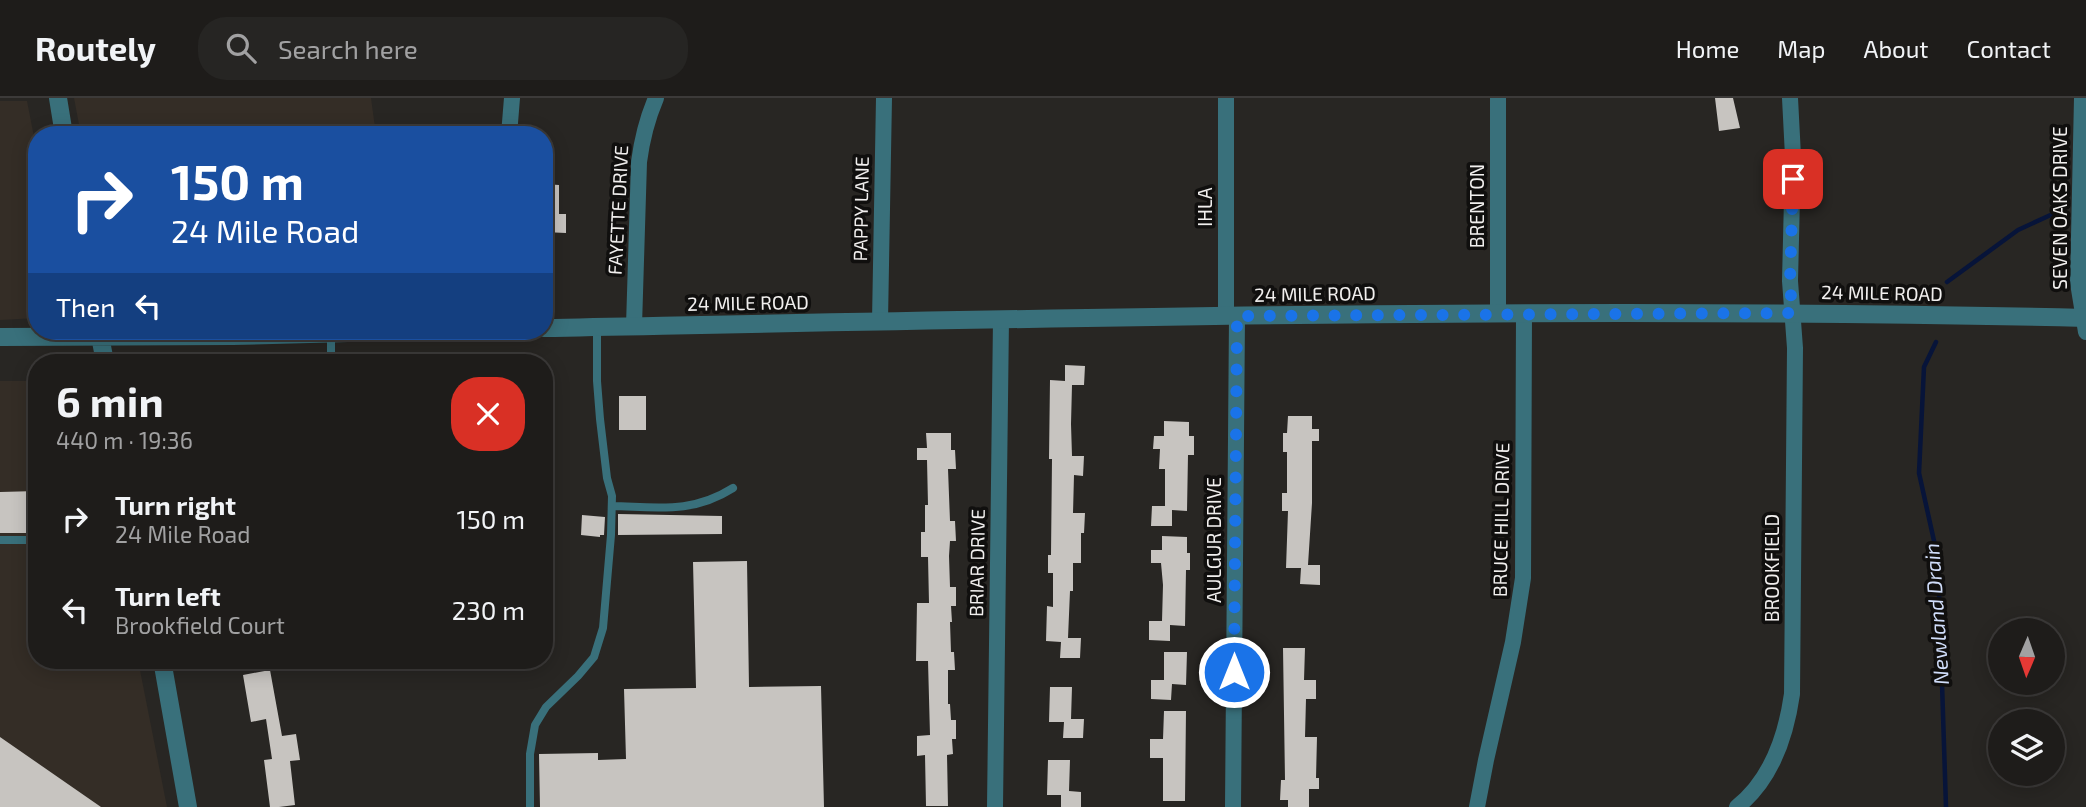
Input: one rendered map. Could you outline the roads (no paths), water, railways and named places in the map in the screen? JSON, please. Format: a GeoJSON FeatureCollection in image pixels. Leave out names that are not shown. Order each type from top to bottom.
{"type":"FeatureCollection","features":[{"type":"Feature","properties":{"kind":"street"},"geometry":{"type":"LineString","coordinates":[[58,98],[63,126]]}},
{"type":"Feature","properties":{"kind":"street"},"geometry":{"type":"LineString","coordinates":[[510,126],[512,98]]}},
{"type":"Feature","properties":{"kind":"street","name":"FAYETTE DRIVE"},"geometry":{"type":"LineString","coordinates":[[634,326],[639,162],[649,116],[656,98]]}},
{"type":"Feature","properties":{"kind":"street","name":"PAPPY LANE"},"geometry":{"type":"LineString","coordinates":[[880,321],[884,98]]}},
{"type":"Feature","properties":{"kind":"street","name":"IHLA"},"geometry":{"type":"LineString","coordinates":[[1226,98],[1232,316]]}},
{"type":"Feature","properties":{"kind":"street","name":"BRENTON"},"geometry":{"type":"LineString","coordinates":[[1498,98],[1498,313]]}},
{"type":"Feature","properties":{"kind":"street","name":"BROOKFIELD"},"geometry":{"type":"LineString","coordinates":[[1737,807],[1755,801],[1778,750],[1788,719],[1792,694],[1795,355],[1790,281],[1793,156],[1790,98]]}},
{"type":"Feature","properties":{"kind":"street","name":"SEVEN OAKS DRIVE"},"geometry":{"type":"LineString","coordinates":[[2082,98],[2078,283],[2085,322]]}},
{"type":"Feature","properties":{"kind":"street","name":"24 MILE ROAD"},"geometry":{"type":"LineString","coordinates":[[553,328],[1498,313],[1925,314],[2085,322]]}},
{"type":"Feature","properties":{"kind":"street","name":"BRUCE HILL DRIVE"},"geometry":{"type":"LineString","coordinates":[[1477,807],[1513,642],[1523,578],[1524,313]]}},
{"type":"Feature","properties":{"kind":"street","name":"AULGUR DRIVE"},"geometry":{"type":"LineString","coordinates":[[1232,316],[1233,807]]}},
{"type":"Feature","properties":{"kind":"street","name":"BRIAR DRIVE"},"geometry":{"type":"LineString","coordinates":[[995,807],[1001,319]]}},
{"type":"Feature","properties":{"kind":"street"},"geometry":{"type":"LineString","coordinates":[[0,337],[28,336]]}},
{"type":"Feature","properties":{"kind":"street"},"geometry":{"type":"LineString","coordinates":[[164,669],[188,807]]}},
{"type":"Feature","properties":{"kind":"lane"},"geometry":{"type":"LineString","coordinates":[[530,807],[530,754],[535,724],[546,707],[594,657],[603,628],[612,496],[607,478],[600,419],[597,327]]}},
{"type":"Feature","properties":{"kind":"lane"},"geometry":{"type":"LineString","coordinates":[[612,506],[693,506],[715,499],[733,488]]}},
{"type":"Feature","properties":{"kind":"lane"},"geometry":{"type":"LineString","coordinates":[[0,540],[28,540]]}},
{"type":"Feature","properties":{"kind":"waterway","name":"Newland Drain"},"geometry":{"type":"LineString","coordinates":[[1947,282],[2018,230],[2055,213]]}},
{"type":"Feature","properties":{"kind":"waterway","name":"Newland Drain"},"geometry":{"type":"LineString","coordinates":[[1936,342],[1924,367],[1919,473],[1938,559],[1946,807]]}}]}
